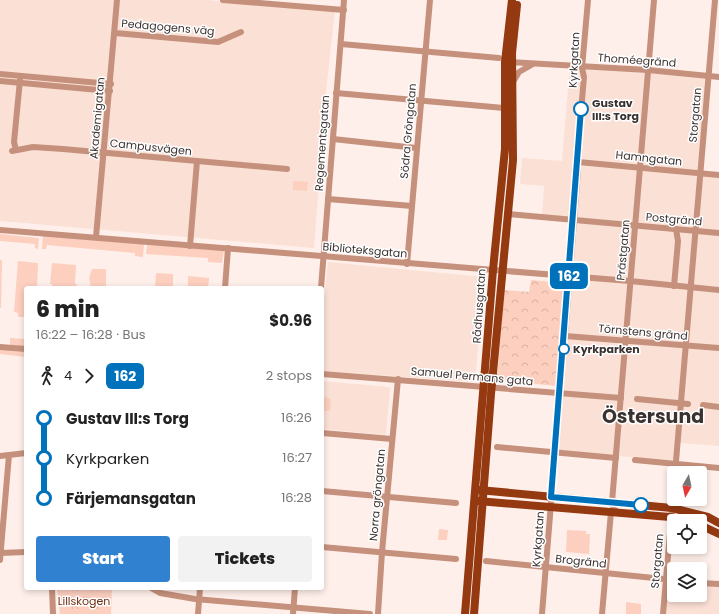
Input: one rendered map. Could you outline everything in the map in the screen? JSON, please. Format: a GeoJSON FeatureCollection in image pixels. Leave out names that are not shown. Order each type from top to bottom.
{"type":"FeatureCollection","features":[{"type":"Feature","properties":{"kind":"main road","name":"Rådhusgatan"},"geometry":{"type":"LineString","coordinates":[[474,614],[484,490],[493,270],[505,149],[504,108],[506,61],[512,0]]}},
{"type":"Feature","properties":{"kind":"main road","name":"Rådhusgatan"},"geometry":{"type":"LineString","coordinates":[[465,614],[475,490],[508,214],[513,150],[512,84],[506,61],[517,0]]}},
{"type":"Feature","properties":{"kind":"main road"},"geometry":{"type":"LineString","coordinates":[[475,490],[672,508],[708,517],[719,523]]}},
{"type":"Feature","properties":{"kind":"main road"},"geometry":{"type":"LineString","coordinates":[[474,501],[667,517]]}},
{"type":"Feature","properties":{"kind":"main road"},"geometry":{"type":"LineString","coordinates":[[707,528],[719,534]]}},
{"type":"Feature","properties":{"kind":"street","name":"Akademigatan"},"geometry":{"type":"LineString","coordinates":[[96,237],[117,0]]}},
{"type":"Feature","properties":{"kind":"street"},"geometry":{"type":"LineString","coordinates":[[223,0],[263,2],[344,10]]}},
{"type":"Feature","properties":{"kind":"street","name":"Regementsgatan"},"geometry":{"type":"LineString","coordinates":[[321,286],[344,0]]}},
{"type":"Feature","properties":{"kind":"street","name":"Södra Gröngatan"},"geometry":{"type":"LineString","coordinates":[[407,264],[430,0]]}},
{"type":"Feature","properties":{"kind":"street","name":"Kyrkgatan"},"geometry":{"type":"LineString","coordinates":[[565,336],[584,77],[582,68],[588,0]]}},
{"type":"Feature","properties":{"kind":"street","name":"Prästgatan"},"geometry":{"type":"LineString","coordinates":[[612,502],[654,0]]}},
{"type":"Feature","properties":{"kind":"street","name":"Storgatan"},"geometry":{"type":"LineString","coordinates":[[676,464],[709,76],[714,0]]}},
{"type":"Feature","properties":{"kind":"street","name":"Pedagogens väg"},"geometry":{"type":"LineString","coordinates":[[115,33],[218,42],[241,32]]}},
{"type":"Feature","properties":{"kind":"street","name":"Thoméegränd"},"geometry":{"type":"LineString","coordinates":[[341,44],[533,64],[582,68],[648,70],[719,77]]}},
{"type":"Feature","properties":{"kind":"street"},"geometry":{"type":"LineString","coordinates":[[512,84],[519,72],[533,64]]}},
{"type":"Feature","properties":{"kind":"street"},"geometry":{"type":"LineString","coordinates":[[0,74],[110,84]]}},
{"type":"Feature","properties":{"kind":"street"},"geometry":{"type":"LineString","coordinates":[[20,83],[21,76]]}},
{"type":"Feature","properties":{"kind":"street"},"geometry":{"type":"LineString","coordinates":[[0,81],[110,91]]}},
{"type":"Feature","properties":{"kind":"street"},"geometry":{"type":"LineString","coordinates":[[80,88],[81,81]]}},
{"type":"Feature","properties":{"kind":"street","name":"Campusvägen"},"geometry":{"type":"LineString","coordinates":[[20,83],[14,150],[33,147],[287,169]]}},
{"type":"Feature","properties":{"kind":"street"},"geometry":{"type":"LineString","coordinates":[[336,93],[504,108]]}},
{"type":"Feature","properties":{"kind":"street"},"geometry":{"type":"LineString","coordinates":[[333,139],[416,148]]}},
{"type":"Feature","properties":{"kind":"street"},"geometry":{"type":"LineString","coordinates":[[190,246],[197,161]]}},
{"type":"Feature","properties":{"kind":"street","name":"Hamngatan"},"geometry":{"type":"LineString","coordinates":[[578,162],[719,175]]}},
{"type":"Feature","properties":{"kind":"street"},"geometry":{"type":"LineString","coordinates":[[328,200],[412,206]]}},
{"type":"Feature","properties":{"kind":"street","name":"Postgränd"},"geometry":{"type":"LineString","coordinates":[[508,214],[719,233]]}},
{"type":"Feature","properties":{"kind":"street","name":"Biblioteksgatan"},"geometry":{"type":"LineString","coordinates":[[0,229],[407,264],[630,281]]}},
{"type":"Feature","properties":{"kind":"street"},"geometry":{"type":"LineString","coordinates":[[674,286],[678,241],[676,229]]}},
{"type":"Feature","properties":{"kind":"street"},"geometry":{"type":"LineString","coordinates":[[224,286],[228,248]]}},
{"type":"Feature","properties":{"kind":"street"},"geometry":{"type":"LineString","coordinates":[[630,281],[719,290]]}},
{"type":"Feature","properties":{"kind":"street","name":"Törnstens gränd"},"geometry":{"type":"LineString","coordinates":[[565,336],[719,348]]}},
{"type":"Feature","properties":{"kind":"street"},"geometry":{"type":"LineString","coordinates":[[0,347],[24,349]]}},
{"type":"Feature","properties":{"kind":"street","name":"Samuel Permans gata"},"geometry":{"type":"LineString","coordinates":[[324,374],[621,398]]}},
{"type":"Feature","properties":{"kind":"street","name":"Norra gröngatan"},"geometry":{"type":"LineString","coordinates":[[378,614],[382,552],[398,379]]}},
{"type":"Feature","properties":{"kind":"street","name":"Kyrkgatan"},"geometry":{"type":"LineString","coordinates":[[542,614],[560,393]]}},
{"type":"Feature","properties":{"kind":"street"},"geometry":{"type":"LineString","coordinates":[[637,399],[688,404]]}},
{"type":"Feature","properties":{"kind":"street"},"geometry":{"type":"LineString","coordinates":[[703,405],[719,407]]}},
{"type":"Feature","properties":{"kind":"street"},"geometry":{"type":"LineString","coordinates":[[324,433],[392,439]]}},
{"type":"Feature","properties":{"kind":"street"},"geometry":{"type":"LineString","coordinates":[[497,447],[616,458]]}},
{"type":"Feature","properties":{"kind":"street"},"geometry":{"type":"LineString","coordinates":[[0,456],[24,453]]}},
{"type":"Feature","properties":{"kind":"street"},"geometry":{"type":"LineString","coordinates":[[0,560],[9,455]]}},
{"type":"Feature","properties":{"kind":"street"},"geometry":{"type":"LineString","coordinates":[[635,460],[719,468]]}},
{"type":"Feature","properties":{"kind":"street"},"geometry":{"type":"LineString","coordinates":[[324,491],[456,502]]}},
{"type":"Feature","properties":{"kind":"street"},"geometry":{"type":"LineString","coordinates":[[602,614],[615,512],[612,502]]}},
{"type":"Feature","properties":{"kind":"street","name":"Storgatan"},"geometry":{"type":"LineString","coordinates":[[671,514],[672,508]]}},
{"type":"Feature","properties":{"kind":"street"},"geometry":{"type":"LineString","coordinates":[[324,547],[456,559]]}},
{"type":"Feature","properties":{"kind":"street"},"geometry":{"type":"LineString","coordinates":[[0,553],[24,552]]}},
{"type":"Feature","properties":{"kind":"street","name":"Storgatan"},"geometry":{"type":"LineString","coordinates":[[663,614],[667,554]]}},
{"type":"Feature","properties":{"kind":"street","name":"Brogränd"},"geometry":{"type":"LineString","coordinates":[[486,561],[665,579]]}},
{"type":"Feature","properties":{"kind":"street"},"geometry":{"type":"LineString","coordinates":[[707,583],[719,584]]}},
{"type":"Feature","properties":{"kind":"street"},"geometry":{"type":"LineString","coordinates":[[52,590],[53,614]]}},
{"type":"Feature","properties":{"kind":"street"},"geometry":{"type":"LineString","coordinates":[[155,590],[160,593],[200,599],[370,614]]}},
{"type":"Feature","properties":{"kind":"street"},"geometry":{"type":"LineString","coordinates":[[198,614],[200,590]]}},
{"type":"Feature","properties":{"kind":"street"},"geometry":{"type":"LineString","coordinates":[[293,614],[295,590]]}},
{"type":"Feature","properties":{"kind":"shaded area"},"geometry":{"type":"Polygon","coordinates":[[[0,0],[207,0],[335,11],[326,92],[314,248],[0,221],[0,0]]]}},
{"type":"Feature","properties":{"kind":"shaded area"},"geometry":{"type":"Polygon","coordinates":[[[570,65],[707,77],[699,173],[719,175],[719,446],[680,443],[678,461],[557,451],[577,219],[542,216],[544,186],[520,184],[522,158],[562,161],[570,65]]]}},
{"type":"Feature","properties":{"kind":"shaded area"},"geometry":{"type":"Polygon","coordinates":[[[328,262],[484,277],[475,382],[324,371],[324,301],[328,262]]]}},
{"type":"Feature","properties":{"kind":"shaded area"},"geometry":{"type":"Polygon","coordinates":[[[324,381],[389,387],[386,435],[324,429],[324,381]]]}},
{"type":"Feature","properties":{"kind":"shaded area"},"geometry":{"type":"Polygon","coordinates":[[[707,584],[719,585],[719,614],[665,614],[667,591],[667,602],[707,602],[707,584]]]}},
{"type":"Feature","properties":{"kind":"green space"},"geometry":{"type":"Polygon","coordinates":[[[293,181],[308,182],[307,191],[293,190],[293,181]]]}},
{"type":"Feature","properties":{"kind":"green space"},"geometry":{"type":"Polygon","coordinates":[[[0,234],[39,238],[38,249],[35,248],[35,244],[0,241],[0,234]]]}},
{"type":"Feature","properties":{"kind":"green space"},"geometry":{"type":"Polygon","coordinates":[[[43,234],[144,244],[143,257],[135,256],[135,253],[47,245],[46,249],[42,249],[43,234]]]}},
{"type":"Feature","properties":{"kind":"green space"},"geometry":{"type":"Polygon","coordinates":[[[147,245],[224,250],[222,263],[208,262],[208,258],[146,254],[147,245]]]}},
{"type":"Feature","properties":{"kind":"green space"},"geometry":{"type":"Polygon","coordinates":[[[0,260],[2,260],[1,308],[0,308],[0,260]]]}},
{"type":"Feature","properties":{"kind":"green space"},"geometry":{"type":"Polygon","coordinates":[[[18,261],[38,263],[37,286],[24,286],[24,317],[18,317],[18,313],[14,312],[18,261]]]}},
{"type":"Feature","properties":{"kind":"green space"},"geometry":{"type":"Polygon","coordinates":[[[52,263],[76,265],[75,284],[77,284],[76,286],[52,286],[52,284],[50,284],[52,263]]]}},
{"type":"Feature","properties":{"kind":"green space"},"geometry":{"type":"Polygon","coordinates":[[[92,269],[106,269],[106,286],[91,286],[89,278],[92,269]]]}},
{"type":"Feature","properties":{"kind":"green space"},"geometry":{"type":"Polygon","coordinates":[[[156,273],[173,274],[173,286],[155,286],[156,273]]]}},
{"type":"Feature","properties":{"kind":"green space"},"geometry":{"type":"Polygon","coordinates":[[[188,276],[209,278],[208,286],[188,286],[188,276]]]}},
{"type":"Feature","properties":{"kind":"green space","name":"Kyrkparken"},"geometry":{"type":"Polygon","coordinates":[[[531,280],[564,283],[556,386],[497,380],[504,290],[529,292],[531,280]]]}},
{"type":"Feature","properties":{"kind":"green space"},"geometry":{"type":"Polygon","coordinates":[[[10,338],[24,339],[24,347],[10,346],[10,338]]]}},
{"type":"Feature","properties":{"kind":"green space"},"geometry":{"type":"Polygon","coordinates":[[[0,349],[24,351],[24,357],[0,354],[0,349]]]}},
{"type":"Feature","properties":{"kind":"green space"},"geometry":{"type":"Polygon","coordinates":[[[324,397],[331,400],[330,410],[324,411],[324,397]]]}},
{"type":"Feature","properties":{"kind":"green space"},"geometry":{"type":"Polygon","coordinates":[[[439,529],[448,530],[447,540],[438,540],[439,529]]]}},
{"type":"Feature","properties":{"kind":"green space"},"geometry":{"type":"Polygon","coordinates":[[[567,530],[586,531],[586,534],[590,534],[589,554],[566,552],[567,530]]]}},
{"type":"Feature","properties":{"kind":"green space","name":"Lillskogen"},"geometry":{"type":"Polygon","coordinates":[[[57,590],[112,590],[111,614],[60,614],[57,590]]]}},
{"type":"Feature","properties":{"kind":"green space"},"geometry":{"type":"Polygon","coordinates":[[[626,602],[641,604],[641,614],[626,614],[626,602]]]}},
{"type":"Feature","properties":{"kind":"bus line","name":"162"},"geometry":{"type":"LineString","coordinates":[[581,109],[577,158],[578,170],[551,497],[641,505]]}},
{"type":"Feature","properties":{"kind":"place","name":"Gustav III:s Torg"},"geometry":{"type":"Point","coordinates":[581,109]}},
{"type":"Feature","properties":{"kind":"place","name":"Kyrkparken"},"geometry":{"type":"Point","coordinates":[564,349]}},
{"type":"Feature","properties":{"kind":"district","name":"Östersund"},"geometry":{"type":"Point","coordinates":[653,416]}}]}
